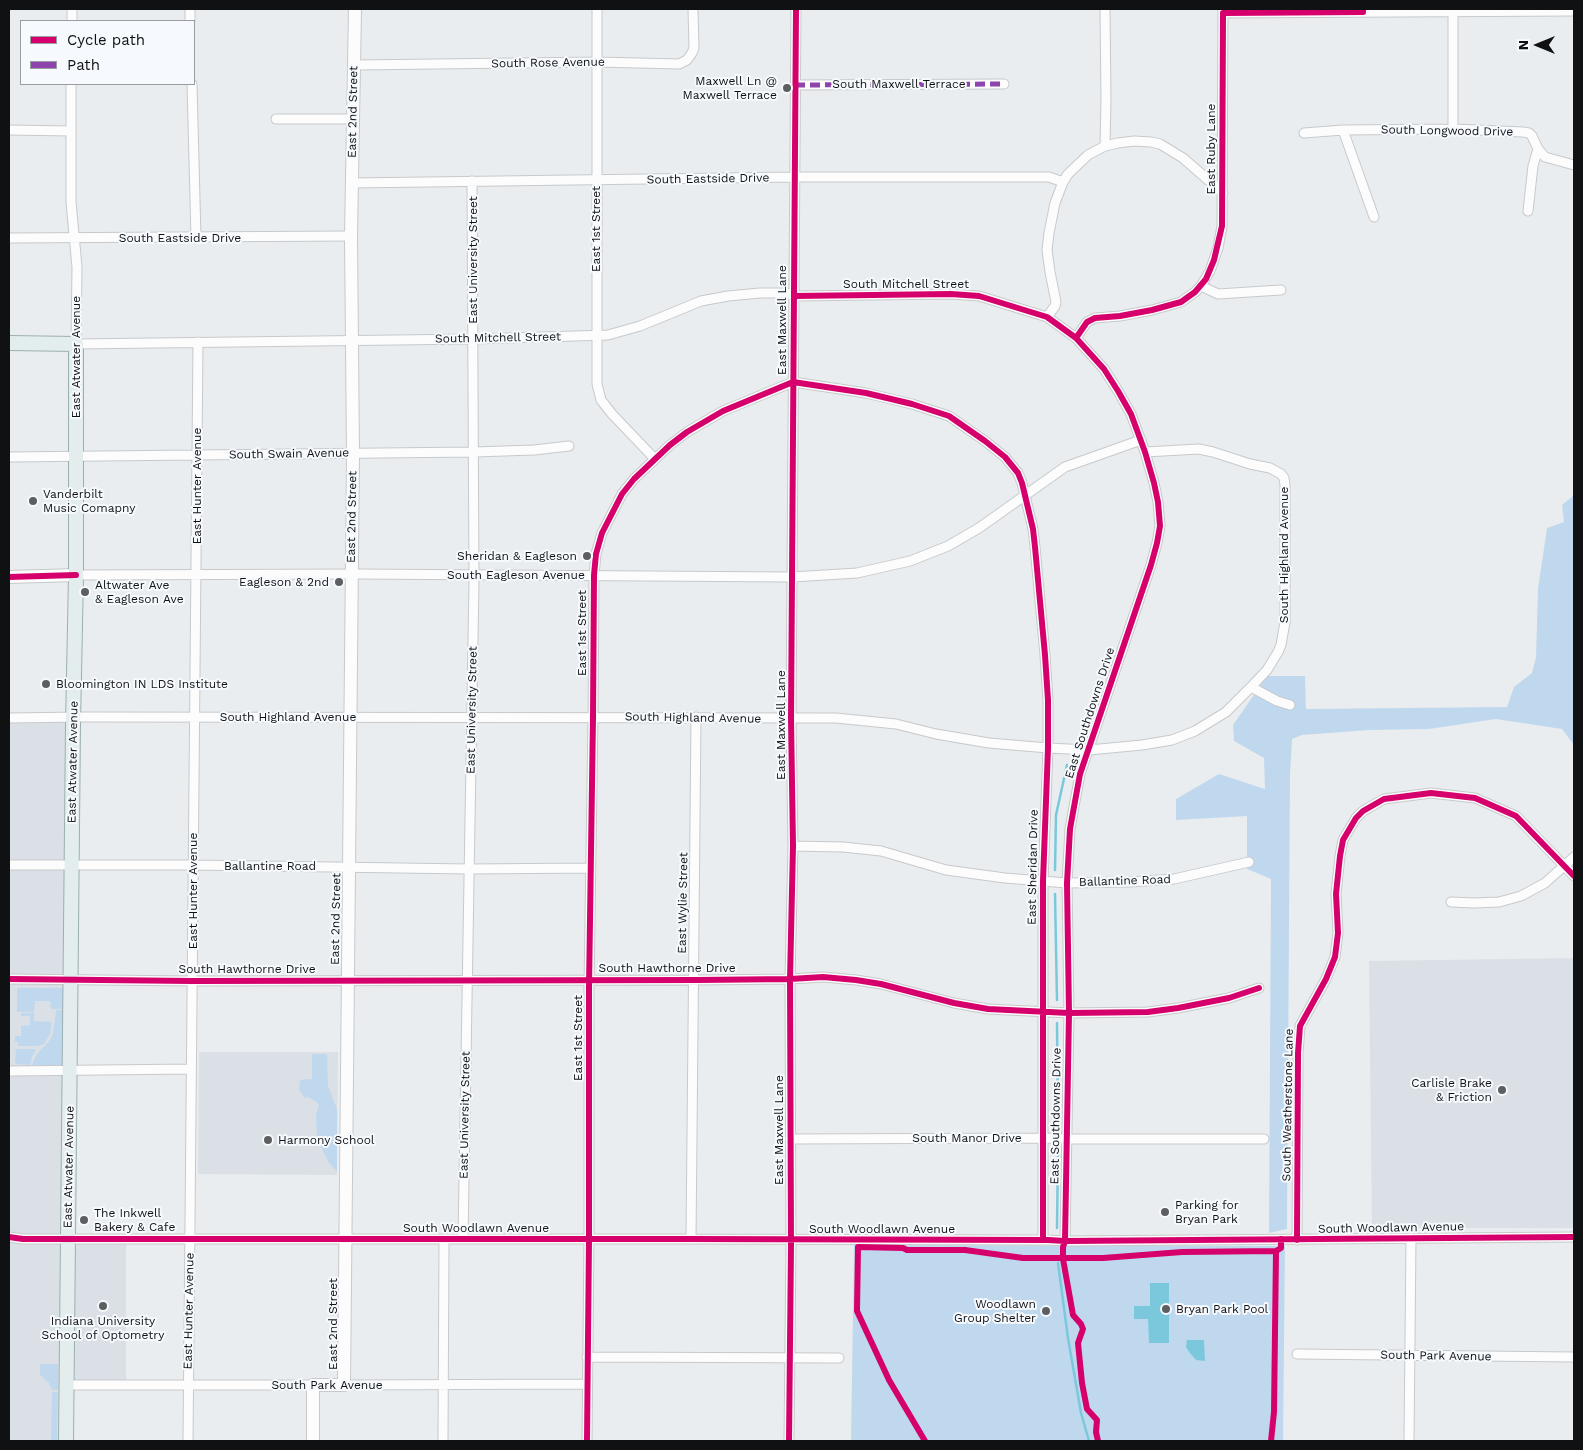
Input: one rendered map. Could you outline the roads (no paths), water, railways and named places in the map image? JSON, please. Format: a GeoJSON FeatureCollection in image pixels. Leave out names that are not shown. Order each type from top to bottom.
{"type":"FeatureCollection","features":[{"type":"Feature","properties":{"kind":"main road","name":"South Mitchell Street"},"geometry":{"type":"LineString","coordinates":[[9,343],[76,344]]}},
{"type":"Feature","properties":{"kind":"main road","name":"East Atwater Avenue"},"geometry":{"type":"LineString","coordinates":[[66,1441],[76,576],[76,344]]}},
{"type":"Feature","properties":{"kind":"street","name":"East 2nd Street"},"geometry":{"type":"LineString","coordinates":[[344,1385],[353,454],[351,236],[355,9]]}},
{"type":"Feature","properties":{"kind":"street","name":"East 1st Street"},"geometry":{"type":"LineString","coordinates":[[598,9],[596,180],[597,384],[601,400],[654,458]]}},
{"type":"Feature","properties":{"kind":"street","name":"South Rose Avenue"},"geometry":{"type":"LineString","coordinates":[[354,65],[597,62],[679,64],[690,58],[694,48],[693,9]]}},
{"type":"Feature","properties":{"kind":"street","name":"East Maxwell Lane"},"geometry":{"type":"LineString","coordinates":[[790,1441],[790,979],[793,846],[791,719],[796,9]]}},
{"type":"Feature","properties":{"kind":"street"},"geometry":{"type":"LineString","coordinates":[[1105,9],[1105,146]]}},
{"type":"Feature","properties":{"kind":"street"},"geometry":{"type":"LineString","coordinates":[[1223,11],[1363,10],[1453,13],[1499,10],[1574,11]]}},
{"type":"Feature","properties":{"kind":"street","name":"East Ruby Lane"},"geometry":{"type":"LineString","coordinates":[[1201,286],[1210,271],[1218,248],[1222,226],[1223,11]]}},
{"type":"Feature","properties":{"kind":"street"},"geometry":{"type":"LineString","coordinates":[[1453,13],[1453,129]]}},
{"type":"Feature","properties":{"kind":"street","name":"South Maxwell Terrace"},"geometry":{"type":"LineString","coordinates":[[795,84],[1004,84]]}},
{"type":"Feature","properties":{"kind":"street","name":"East Atwater Avenue"},"geometry":{"type":"LineString","coordinates":[[71,85],[71,202],[77,267],[76,344]]}},
{"type":"Feature","properties":{"kind":"street"},"geometry":{"type":"LineString","coordinates":[[192,85],[196,238]]}},
{"type":"Feature","properties":{"kind":"street"},"geometry":{"type":"LineString","coordinates":[[276,119],[353,119]]}},
{"type":"Feature","properties":{"kind":"street","name":"South Longwood Drive"},"geometry":{"type":"LineString","coordinates":[[1304,132],[1453,129],[1527,132],[1532,136],[1545,158],[1574,165]]}},
{"type":"Feature","properties":{"kind":"street"},"geometry":{"type":"LineString","coordinates":[[9,130],[71,130]]}},
{"type":"Feature","properties":{"kind":"street"},"geometry":{"type":"LineString","coordinates":[[1343,130],[1374,217]]}},
{"type":"Feature","properties":{"kind":"street"},"geometry":{"type":"LineString","coordinates":[[1047,317],[1056,302],[1048,261],[1047,240],[1055,203],[1068,174],[1081,160],[1095,150],[1105,146],[1134,141],[1160,144],[1183,158],[1222,193]]}},
{"type":"Feature","properties":{"kind":"street"},"geometry":{"type":"LineString","coordinates":[[1528,210],[1533,166],[1538,149]]}},
{"type":"Feature","properties":{"kind":"street","name":"South Eastside Drive"},"geometry":{"type":"LineString","coordinates":[[352,183],[794,177],[1049,177],[1063,182]]}},
{"type":"Feature","properties":{"kind":"street","name":"East University Street"},"geometry":{"type":"LineString","coordinates":[[463,1239],[474,575],[472,181]]}},
{"type":"Feature","properties":{"kind":"street","name":"South Eastside Drive"},"geometry":{"type":"LineString","coordinates":[[9,238],[351,236]]}},
{"type":"Feature","properties":{"kind":"street"},"geometry":{"type":"LineString","coordinates":[[1076,338],[1087,322],[1094,318],[1120,316],[1170,305],[1189,297],[1201,286],[1218,294],[1281,290]]}},
{"type":"Feature","properties":{"kind":"street","name":"South Mitchell Street"},"geometry":{"type":"LineString","coordinates":[[76,344],[596,336],[630,330],[701,301],[752,293],[786,293],[794,296],[951,294],[979,296],[1047,317],[1076,338]]}},
{"type":"Feature","properties":{"kind":"street","name":"East Southdowns Drive"},"geometry":{"type":"LineString","coordinates":[[1065,1241],[1069,1013],[1067,883],[1072,816],[1080,774],[1151,565],[1159,536],[1158,502],[1145,452],[1131,414],[1111,380],[1076,338]]}},
{"type":"Feature","properties":{"kind":"street","name":"East Hunter Avenue"},"geometry":{"type":"LineString","coordinates":[[188,1441],[198,342]]}},
{"type":"Feature","properties":{"kind":"street","name":"East 1st Street"},"geometry":{"type":"LineString","coordinates":[[587,1441],[590,868],[594,576],[598,544],[607,520],[628,486],[654,458],[687,432],[705,421],[793,382]]}},
{"type":"Feature","properties":{"kind":"street","name":"East Sheridan Drive"},"geometry":{"type":"LineString","coordinates":[[793,382],[866,393],[912,404],[949,416],[986,441],[1005,457],[1018,473],[1025,496],[1035,547],[1043,623],[1048,700],[1043,881],[1043,1240]]}},
{"type":"Feature","properties":{"kind":"street","name":"South Eagleson Avenue"},"geometry":{"type":"LineString","coordinates":[[9,577],[351,574],[792,577],[857,573],[910,561],[948,546],[978,528],[1065,467],[1141,440]]}},
{"type":"Feature","properties":{"kind":"street","name":"South Swain Avenue"},"geometry":{"type":"LineString","coordinates":[[9,457],[474,452],[534,450],[570,446]]}},
{"type":"Feature","properties":{"kind":"street","name":"South Highland Avenue"},"geometry":{"type":"LineString","coordinates":[[9,718],[836,718],[896,724],[936,734],[989,743],[1048,748],[1089,750],[1172,740],[1195,730],[1226,712],[1251,687],[1274,659],[1281,645],[1285,622],[1286,499],[1284,478],[1281,474],[1270,468],[1198,449],[1145,452]]}},
{"type":"Feature","properties":{"kind":"street"},"geometry":{"type":"LineString","coordinates":[[1251,687],[1277,701],[1290,705]]}},
{"type":"Feature","properties":{"kind":"street","name":"East Wylie Street"},"geometry":{"type":"LineString","coordinates":[[691,1239],[696,717]]}},
{"type":"Feature","properties":{"kind":"street","name":"South Weatherstone Lane"},"geometry":{"type":"LineString","coordinates":[[1297,1240],[1298,1053],[1300,1026],[1326,979],[1335,957],[1338,932],[1336,894],[1340,856],[1343,840],[1356,818],[1363,811],[1384,799],[1431,793],[1475,798],[1516,816],[1574,876]]}},
{"type":"Feature","properties":{"kind":"street","name":"Ballantine Road"},"geometry":{"type":"LineString","coordinates":[[793,846],[881,850],[946,870],[998,878],[1067,883],[1174,879],[1249,862]]}},
{"type":"Feature","properties":{"kind":"street"},"geometry":{"type":"LineString","coordinates":[[1452,902],[1499,902],[1521,896],[1545,883],[1574,857]]}},
{"type":"Feature","properties":{"kind":"street","name":"Ballantine Road"},"geometry":{"type":"LineString","coordinates":[[9,865],[348,866],[469,869],[590,868]]}},
{"type":"Feature","properties":{"kind":"street","name":"South Hawthorne Drive"},"geometry":{"type":"LineString","coordinates":[[9,980],[693,980],[823,978],[881,984],[954,1004],[988,1009],[1069,1013],[1148,1012],[1229,998],[1260,988]]}},
{"type":"Feature","properties":{"kind":"street"},"geometry":{"type":"LineString","coordinates":[[9,1072],[191,1069]]}},
{"type":"Feature","properties":{"kind":"street","name":"South Manor Drive"},"geometry":{"type":"LineString","coordinates":[[790,1139],[1264,1139]]}},
{"type":"Feature","properties":{"kind":"street","name":"South Woodlawn Avenue"},"geometry":{"type":"LineString","coordinates":[[9,1237],[23,1239],[1065,1241],[1574,1237]]}},
{"type":"Feature","properties":{"kind":"street"},"geometry":{"type":"LineString","coordinates":[[1409,1441],[1411,1238]]}},
{"type":"Feature","properties":{"kind":"street"},"geometry":{"type":"LineString","coordinates":[[442,1441],[444,1240]]}},
{"type":"Feature","properties":{"kind":"street","name":"South Park Avenue"},"geometry":{"type":"LineString","coordinates":[[1297,1354],[1574,1357]]}},
{"type":"Feature","properties":{"kind":"street"},"geometry":{"type":"LineString","coordinates":[[588,1357],[839,1358]]}},
{"type":"Feature","properties":{"kind":"street","name":"South Park Avenue"},"geometry":{"type":"LineString","coordinates":[[67,1385],[587,1384]]}},
{"type":"Feature","properties":{"kind":"street"},"geometry":{"type":"LineString","coordinates":[[313,1385],[313,1441]]}},
{"type":"Feature","properties":{"kind":"water"},"geometry":{"type":"Polygon","coordinates":[[[1150,1283],[1169,1283],[1169,1343],[1149,1343],[1148,1319],[1134,1319],[1134,1306],[1150,1306],[1150,1283]]]}},
{"type":"Feature","properties":{"kind":"water"},"geometry":{"type":"Polygon","coordinates":[[[1187,1340],[1204,1340],[1205,1361],[1196,1360],[1189,1352],[1186,1347],[1187,1340]]]}},
{"type":"Feature","properties":{"kind":"waterway"},"geometry":{"type":"LineString","coordinates":[[1055,870],[1056,815],[1067,765]]}},
{"type":"Feature","properties":{"kind":"waterway"},"geometry":{"type":"LineString","coordinates":[[1055,894],[1057,1000]]}},
{"type":"Feature","properties":{"kind":"waterway"},"geometry":{"type":"LineString","coordinates":[[1057,1023],[1058,1126]]}},
{"type":"Feature","properties":{"kind":"waterway"},"geometry":{"type":"LineString","coordinates":[[1057,1228],[1058,1150]]}},
{"type":"Feature","properties":{"kind":"waterway"},"geometry":{"type":"LineString","coordinates":[[1058,1263],[1081,1413],[1089,1441]]}},
{"type":"Feature","properties":{"kind":"place","name":"Maxwell Ln @ Maxwell Terrace"},"geometry":{"type":"Point","coordinates":[787,88]}},
{"type":"Feature","properties":{"kind":"place","name":"Vanderbilt Music Comapny"},"geometry":{"type":"Point","coordinates":[33,501]}},
{"type":"Feature","properties":{"kind":"place","name":"Sheridan & Eagleson"},"geometry":{"type":"Point","coordinates":[587,556]}},
{"type":"Feature","properties":{"kind":"place","name":"Eagleson & 2nd"},"geometry":{"type":"Point","coordinates":[339,582]}},
{"type":"Feature","properties":{"kind":"place","name":"Altwater Ave & Eagleson Ave"},"geometry":{"type":"Point","coordinates":[85,592]}},
{"type":"Feature","properties":{"kind":"place","name":"Bloomington IN LDS Institute"},"geometry":{"type":"Point","coordinates":[46,684]}},
{"type":"Feature","properties":{"kind":"place","name":"Carlisle Brake & Friction"},"geometry":{"type":"Point","coordinates":[1502,1090]}},
{"type":"Feature","properties":{"kind":"place","name":"Harmony School"},"geometry":{"type":"Point","coordinates":[268,1140]}},
{"type":"Feature","properties":{"kind":"place","name":"Parking for Bryan Park"},"geometry":{"type":"Point","coordinates":[1165,1212]}},
{"type":"Feature","properties":{"kind":"place","name":"The Inkwell Bakery & Cafe"},"geometry":{"type":"Point","coordinates":[84,1220]}},
{"type":"Feature","properties":{"kind":"place","name":"Indiana University School of Optometry"},"geometry":{"type":"Point","coordinates":[103,1306]}},
{"type":"Feature","properties":{"kind":"place","name":"Bryan Park Pool"},"geometry":{"type":"Point","coordinates":[1166,1309]}},
{"type":"Feature","properties":{"kind":"place","name":"Woodlawn Group Shelter"},"geometry":{"type":"Point","coordinates":[1046,1311]}}]}
